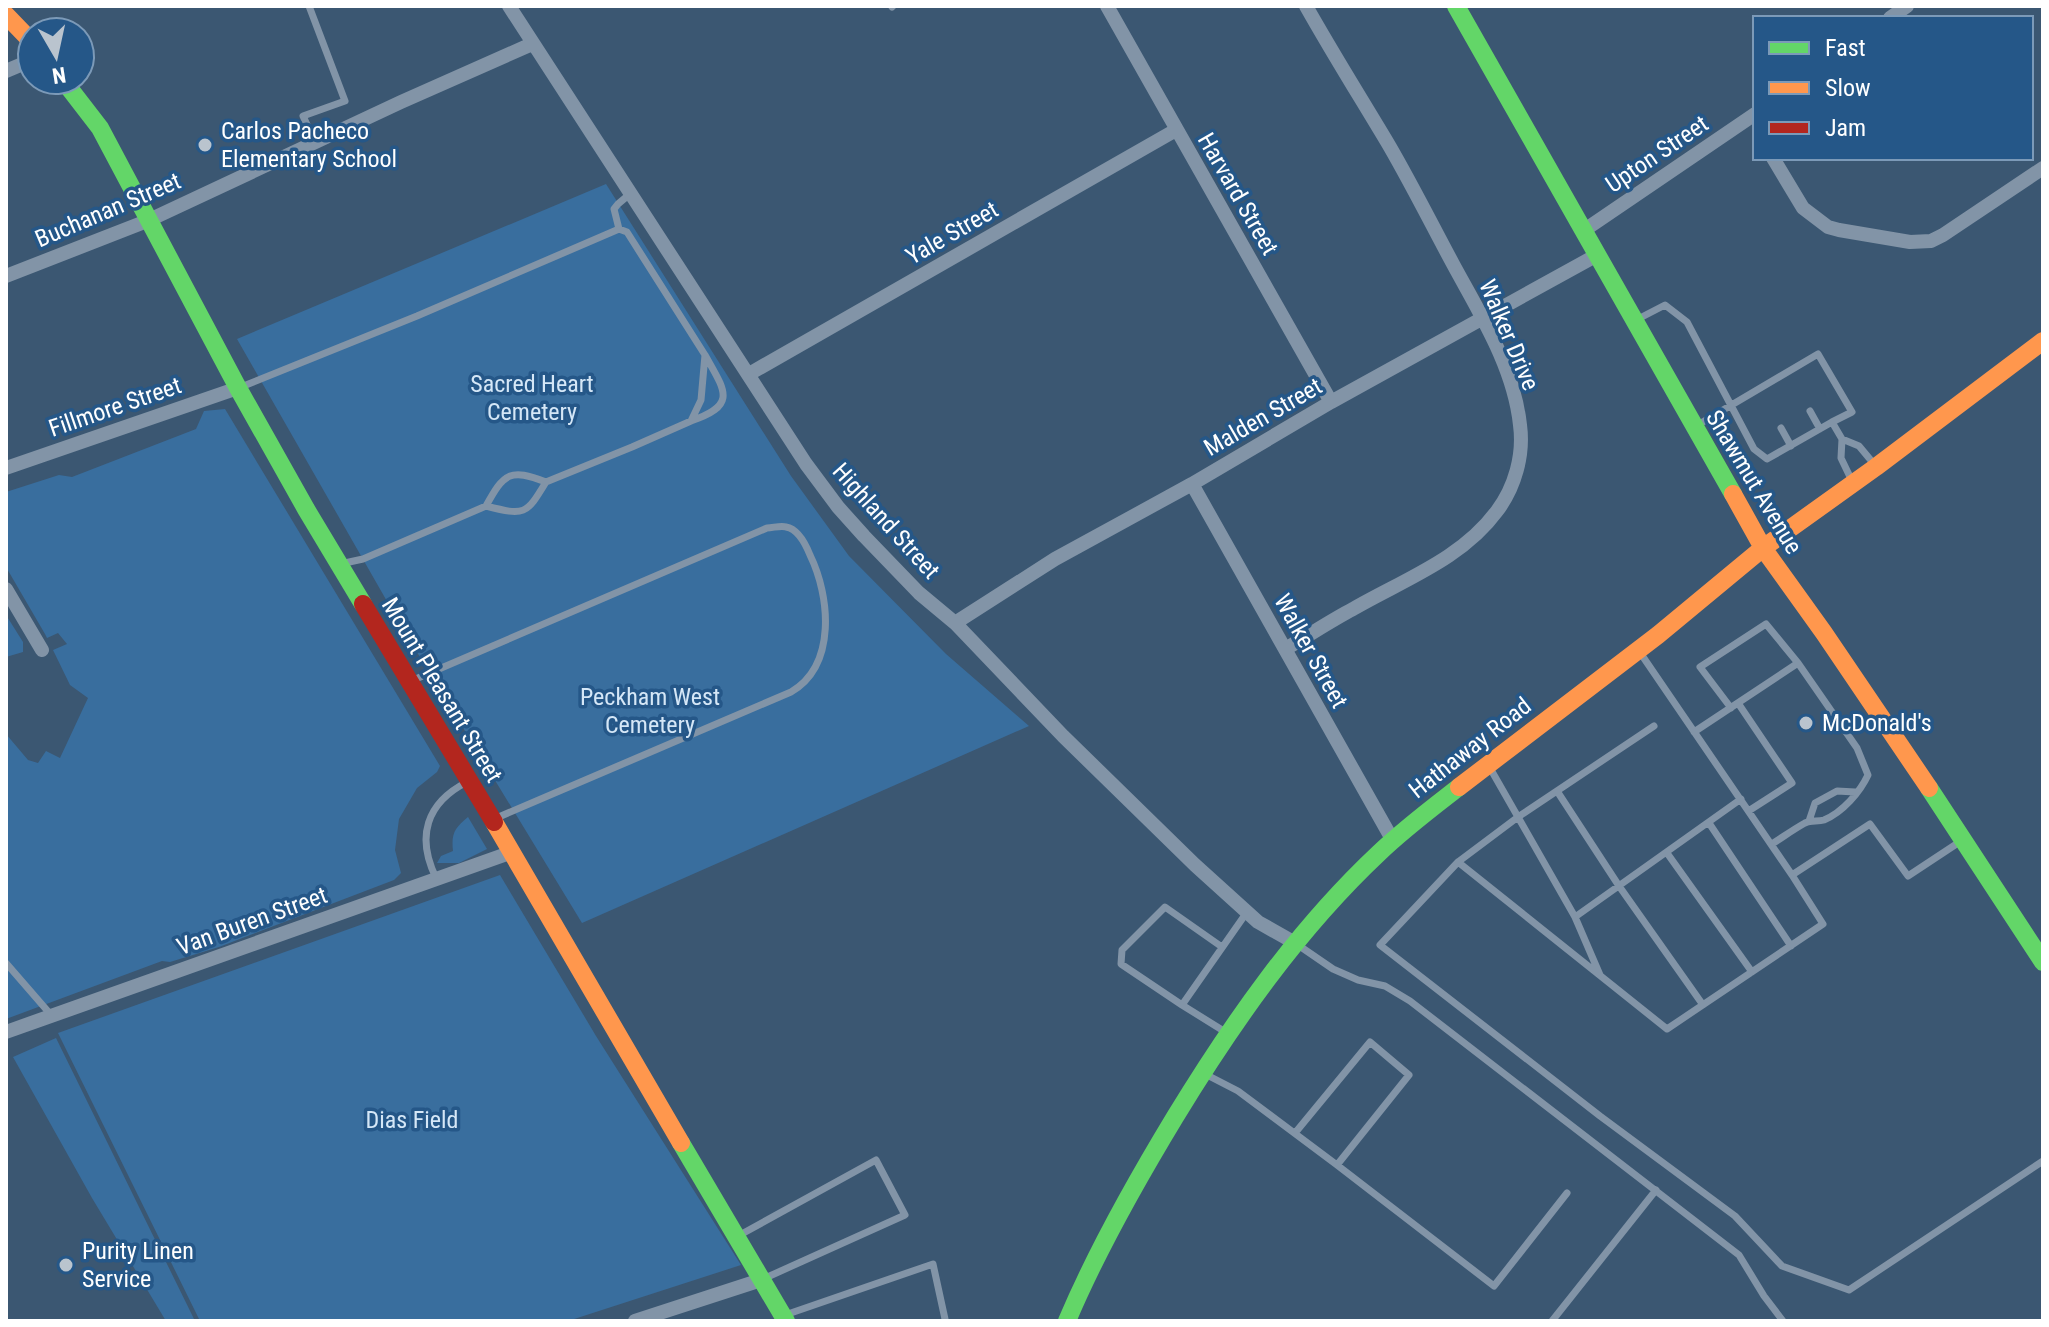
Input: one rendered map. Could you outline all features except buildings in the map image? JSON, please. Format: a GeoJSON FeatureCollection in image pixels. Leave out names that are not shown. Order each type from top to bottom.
{"type":"FeatureCollection","features":[{"type":"Feature","properties":{"kind":"main road","name":"Shawmut Avenue"},"geometry":{"type":"LineString","coordinates":[[1456,6],[1763,548],[1914,765],[2043,962]]}},
{"type":"Feature","properties":{"kind":"main road","name":"Mount Pleasant Street"},"geometry":{"type":"LineString","coordinates":[[75,96],[100,128],[238,388],[338,564],[512,852],[785,1318]]}},
{"type":"Feature","properties":{"kind":"main road","name":"Hathaway Road"},"geometry":{"type":"LineString","coordinates":[[1067,1321],[1128,1197],[1203,1073],[1266,981],[1356,874],[1392,839],[1638,650],[1763,548],[2043,341]]}},
{"type":"Feature","properties":{"kind":"street","name":"Highland Street"},"geometry":{"type":"LineString","coordinates":[[509,6],[806,464],[838,507],[891,565],[955,623],[1054,727],[1195,865],[1258,922],[1297,944]]}},
{"type":"Feature","properties":{"kind":"street","name":"Harvard Street"},"geometry":{"type":"LineString","coordinates":[[1107,6],[1331,402]]}},
{"type":"Feature","properties":{"kind":"street","name":"Walker Drive"},"geometry":{"type":"LineString","coordinates":[[1285,649],[1458,550],[1486,524],[1507,496],[1519,461],[1521,442],[1514,393],[1483,319],[1391,149],[1306,6]]}},
{"type":"Feature","properties":{"kind":"street","name":"Buchanan Street"},"geometry":{"type":"LineString","coordinates":[[6,276],[147,221],[532,44]]}},
{"type":"Feature","properties":{"kind":"street","name":"Upton Street"},"geometry":{"type":"LineString","coordinates":[[1583,231],[1753,120]]}},
{"type":"Feature","properties":{"kind":"street","name":"Yale Street"},"geometry":{"type":"LineString","coordinates":[[749,374],[1176,130]]}},
{"type":"Feature","properties":{"kind":"street"},"geometry":{"type":"LineString","coordinates":[[1774,160],[1797,201],[1819,222],[1839,230],[1910,242],[1931,241],[1943,235],[2043,168]]}},
{"type":"Feature","properties":{"kind":"street","name":"Malden Street"},"geometry":{"type":"LineString","coordinates":[[955,623],[1055,559],[1597,255]]}},
{"type":"Feature","properties":{"kind":"street","name":"Fillmore Street"},"geometry":{"type":"LineString","coordinates":[[6,468],[238,388]]}},
{"type":"Feature","properties":{"kind":"street","name":"Walker Street"},"geometry":{"type":"LineString","coordinates":[[1192,484],[1392,839]]}},
{"type":"Feature","properties":{"kind":"street"},"geometry":{"type":"LineString","coordinates":[[6,589],[42,650]]}},
{"type":"Feature","properties":{"kind":"street","name":"Van Buren Street"},"geometry":{"type":"LineString","coordinates":[[6,1032],[512,852]]}},
{"type":"Feature","properties":{"kind":"street"},"geometry":{"type":"LineString","coordinates":[[635,1321],[662,1317],[761,1280]]}},
{"type":"Feature","properties":{"kind":"lane"},"geometry":{"type":"LineString","coordinates":[[309,6],[345,101],[303,116],[315,142]]}},
{"type":"Feature","properties":{"kind":"lane"},"geometry":{"type":"LineString","coordinates":[[619,229],[614,209],[631,193]]}},
{"type":"Feature","properties":{"kind":"lane"},"geometry":{"type":"LineString","coordinates":[[238,388],[417,316],[619,229],[627,232],[721,383],[721,406],[710,415],[546,482],[524,511],[511,512],[486,506]]}},
{"type":"Feature","properties":{"kind":"lane"},"geometry":{"type":"LineString","coordinates":[[1634,321],[1665,305],[1687,322],[1731,405],[1754,449],[1767,459],[1852,412],[1818,354],[1788,372],[1731,405],[1694,427]]}},
{"type":"Feature","properties":{"kind":"lane"},"geometry":{"type":"LineString","coordinates":[[691,421],[701,400],[705,355]]}},
{"type":"Feature","properties":{"kind":"lane"},"geometry":{"type":"LineString","coordinates":[[1788,372],[1794,382]]}},
{"type":"Feature","properties":{"kind":"lane"},"geometry":{"type":"LineString","coordinates":[[1759,389],[1765,399]]}},
{"type":"Feature","properties":{"kind":"lane"},"geometry":{"type":"LineString","coordinates":[[1810,411],[1820,429]]}},
{"type":"Feature","properties":{"kind":"lane"},"geometry":{"type":"LineString","coordinates":[[1832,422],[1842,439],[1841,458],[1853,483]]}},
{"type":"Feature","properties":{"kind":"lane"},"geometry":{"type":"LineString","coordinates":[[1781,428],[1791,446]]}},
{"type":"Feature","properties":{"kind":"lane"},"geometry":{"type":"LineString","coordinates":[[1842,439],[1859,446],[1876,467]]}},
{"type":"Feature","properties":{"kind":"lane"},"geometry":{"type":"LineString","coordinates":[[338,564],[363,559],[486,506],[509,476],[527,474],[546,482]]}},
{"type":"Feature","properties":{"kind":"lane"},"geometry":{"type":"LineString","coordinates":[[409,682],[767,528],[787,527],[805,545],[822,584],[826,605],[821,654],[804,684],[492,820]]}},
{"type":"Feature","properties":{"kind":"lane"},"geometry":{"type":"LineString","coordinates":[[1750,810],[1792,783],[1734,706],[1700,667],[1766,624],[1798,663],[1857,748],[1868,775],[1853,799],[1822,821],[1809,821],[1772,844]]}},
{"type":"Feature","properties":{"kind":"lane"},"geometry":{"type":"LineString","coordinates":[[1458,862],[1667,1029],[1823,924],[1750,810],[1638,650]]}},
{"type":"Feature","properties":{"kind":"lane"},"geometry":{"type":"LineString","coordinates":[[1694,732],[1798,663]]}},
{"type":"Feature","properties":{"kind":"lane"},"geometry":{"type":"LineString","coordinates":[[1654,726],[1518,817],[1458,862],[1380,945],[1735,1216],[1782,1266],[1849,1290],[2043,1161]]}},
{"type":"Feature","properties":{"kind":"lane"},"geometry":{"type":"LineString","coordinates":[[1488,765],[1575,917],[1601,976]]}},
{"type":"Feature","properties":{"kind":"lane"},"geometry":{"type":"LineString","coordinates":[[436,879],[427,855],[425,832],[435,807],[443,797],[469,781]]}},
{"type":"Feature","properties":{"kind":"lane"},"geometry":{"type":"LineString","coordinates":[[1557,791],[1703,1005]]}},
{"type":"Feature","properties":{"kind":"lane"},"geometry":{"type":"LineString","coordinates":[[1809,821],[1815,803],[1837,791],[1855,792]]}},
{"type":"Feature","properties":{"kind":"lane"},"geometry":{"type":"LineString","coordinates":[[1575,917],[1741,799]]}},
{"type":"Feature","properties":{"kind":"lane"},"geometry":{"type":"LineString","coordinates":[[1709,823],[1791,946]]}},
{"type":"Feature","properties":{"kind":"lane"},"geometry":{"type":"LineString","coordinates":[[1792,875],[1870,824],[1908,876],[1963,840]]}},
{"type":"Feature","properties":{"kind":"lane"},"geometry":{"type":"LineString","coordinates":[[1667,853],[1752,972]]}},
{"type":"Feature","properties":{"kind":"lane"},"geometry":{"type":"LineString","coordinates":[[1222,947],[1165,907],[1122,950],[1121,964],[1229,1034]]}},
{"type":"Feature","properties":{"kind":"lane"},"geometry":{"type":"LineString","coordinates":[[1182,1005],[1247,912]]}},
{"type":"Feature","properties":{"kind":"lane"},"geometry":{"type":"LineString","coordinates":[[1297,944],[1333,969],[1358,980],[1385,986],[1410,1001],[1656,1190],[1739,1255],[1783,1321]]}},
{"type":"Feature","properties":{"kind":"lane"},"geometry":{"type":"LineString","coordinates":[[6,963],[52,1016]]}},
{"type":"Feature","properties":{"kind":"lane"},"geometry":{"type":"LineString","coordinates":[[1295,1133],[1370,1042],[1409,1075],[1337,1165]]}},
{"type":"Feature","properties":{"kind":"lane"},"geometry":{"type":"LineString","coordinates":[[1203,1073],[1238,1091],[1494,1286],[1567,1193]]}},
{"type":"Feature","properties":{"kind":"lane"},"geometry":{"type":"LineString","coordinates":[[737,1237],[876,1160],[905,1215],[761,1280]]}},
{"type":"Feature","properties":{"kind":"lane"},"geometry":{"type":"LineString","coordinates":[[1552,1321],[1656,1190]]}},
{"type":"Feature","properties":{"kind":"lane"},"geometry":{"type":"LineString","coordinates":[[785,1318],[933,1264],[944,1321]]}},
{"type":"Feature","properties":{"kind":"green space"},"geometry":{"type":"Polygon","coordinates":[[[606,184],[791,476],[849,556],[946,654],[1029,726],[582,923],[404,631],[237,339],[606,184]]]}},
{"type":"Feature","properties":{"kind":"green space"},"geometry":{"type":"Polygon","coordinates":[[[225,409],[440,766],[417,788],[399,819],[395,850],[401,873],[394,880],[219,947],[170,962],[162,961],[6,1019],[6,734],[28,760],[38,763],[46,751],[60,758],[88,698],[70,685],[53,650],[67,644],[58,633],[47,638],[6,567],[6,492],[59,475],[72,477],[196,429],[204,411],[225,409]]]}},
{"type":"Feature","properties":{"kind":"green space"},"geometry":{"type":"Polygon","coordinates":[[[6,615],[23,642],[23,652],[6,657],[6,615]]]}},
{"type":"Feature","properties":{"kind":"green space"},"geometry":{"type":"Polygon","coordinates":[[[468,817],[487,849],[459,863],[437,863],[441,856],[453,851],[455,831],[468,817]]]}},
{"type":"Feature","properties":{"kind":"green space","name":"Dias Field"},"geometry":{"type":"Polygon","coordinates":[[[500,875],[596,1036],[741,1265],[568,1321],[200,1321],[58,1033],[500,875]]]}},
{"type":"Feature","properties":{"kind":"green space"},"geometry":{"type":"Polygon","coordinates":[[[56,1038],[195,1321],[166,1321],[13,1057],[56,1038]]]}},
{"type":"Feature","properties":{"kind":"traffic: fast"},"geometry":{"type":"LineString","coordinates":[[1456,6],[1733,494]]}},
{"type":"Feature","properties":{"kind":"traffic: fast"},"geometry":{"type":"LineString","coordinates":[[75,96],[100,128],[238,388],[363,604]]}},
{"type":"Feature","properties":{"kind":"traffic: fast"},"geometry":{"type":"LineString","coordinates":[[1067,1321],[1145,1167],[1220,1046],[1268,978],[1349,882],[1398,836],[1459,787]]}},
{"type":"Feature","properties":{"kind":"traffic: fast"},"geometry":{"type":"LineString","coordinates":[[1929,788],[2043,962]]}},
{"type":"Feature","properties":{"kind":"traffic: fast"},"geometry":{"type":"LineString","coordinates":[[681,1143],[786,1321]]}},
{"type":"Feature","properties":{"kind":"traffic: slow"},"geometry":{"type":"LineString","coordinates":[[6,15],[16,25]]}},
{"type":"Feature","properties":{"kind":"traffic: slow"},"geometry":{"type":"LineString","coordinates":[[1459,787],[1658,635],[1763,548],[2043,341]]}},
{"type":"Feature","properties":{"kind":"traffic: slow"},"geometry":{"type":"LineString","coordinates":[[1733,494],[1763,548],[1929,788]]}},
{"type":"Feature","properties":{"kind":"traffic: slow"},"geometry":{"type":"LineString","coordinates":[[494,822],[681,1143]]}},
{"type":"Feature","properties":{"kind":"traffic: jam"},"geometry":{"type":"LineString","coordinates":[[363,604],[494,822]]}},
{"type":"Feature","properties":{"kind":"place","name":"Carlos Pacheco Elementary School"},"geometry":{"type":"Point","coordinates":[205,145]}},
{"type":"Feature","properties":{"kind":"place","name":"McDonald's"},"geometry":{"type":"Point","coordinates":[1806,723]}},
{"type":"Feature","properties":{"kind":"place","name":"Purity Linen Service"},"geometry":{"type":"Point","coordinates":[66,1265]}},
{"type":"Feature","properties":{"kind":"park label","name":"Sacred Heart Cemetery"},"geometry":{"type":"Point","coordinates":[532,398]}},
{"type":"Feature","properties":{"kind":"park label","name":"Peckham West Cemetery"},"geometry":{"type":"Point","coordinates":[650,711]}}]}
